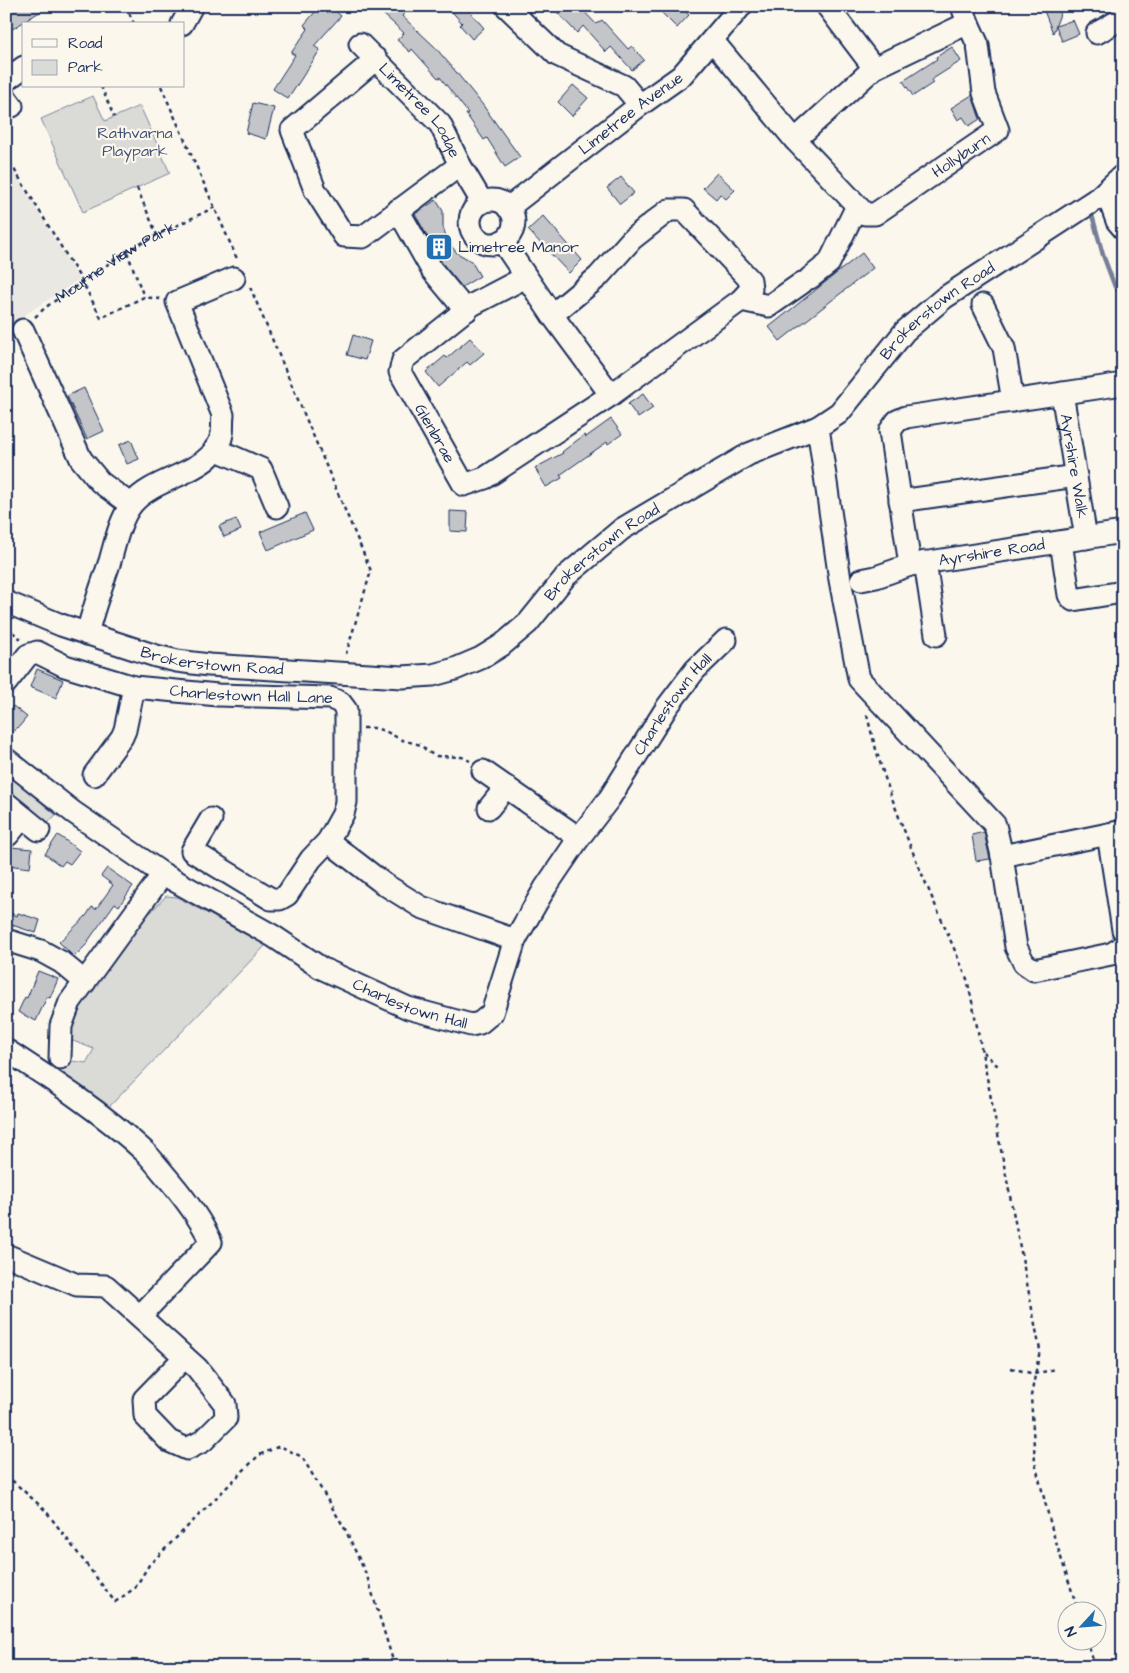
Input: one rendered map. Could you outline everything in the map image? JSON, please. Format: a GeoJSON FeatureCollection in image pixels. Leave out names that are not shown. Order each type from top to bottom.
{"type":"FeatureCollection","features":[{"type":"Feature","properties":{"kind":"street"},"geometry":{"type":"LineString","coordinates":[[183,22],[192,6]]}},
{"type":"Feature","properties":{"kind":"street"},"geometry":{"type":"LineString","coordinates":[[506,6],[557,55],[624,86],[640,105]]}},
{"type":"Feature","properties":{"kind":"street","name":"Limetree Avenue"},"geometry":{"type":"LineString","coordinates":[[508,208],[640,105],[681,76],[741,6]]}},
{"type":"Feature","properties":{"kind":"street"},"geometry":{"type":"LineString","coordinates":[[827,6],[874,68]]}},
{"type":"Feature","properties":{"kind":"street","name":"Hollyburn"},"geometry":{"type":"LineString","coordinates":[[794,140],[874,68],[965,15],[978,45],[984,93],[998,130],[875,214],[865,214],[857,206]]}},
{"type":"Feature","properties":{"kind":"street"},"geometry":{"type":"LineString","coordinates":[[1097,33],[1123,18]]}},
{"type":"Feature","properties":{"kind":"street"},"geometry":{"type":"LineString","coordinates":[[712,40],[794,140],[857,206],[828,263],[769,306],[741,300]]}},
{"type":"Feature","properties":{"kind":"street","name":"Limetree Lodge"},"geometry":{"type":"LineString","coordinates":[[360,44],[440,124],[460,165],[482,202]]}},
{"type":"Feature","properties":{"kind":"street","name":"Limetree Lodge"},"geometry":{"type":"LineString","coordinates":[[376,59],[292,130],[315,190],[344,236],[363,237],[460,165]]}},
{"type":"Feature","properties":{"kind":"street"},"geometry":{"type":"LineString","coordinates":[[6,80],[22,68]]}},
{"type":"Feature","properties":{"kind":"street","name":"Brokerstown Road"},"geometry":{"type":"LineString","coordinates":[[6,602],[87,634],[163,658],[209,665],[402,677],[433,675],[456,669],[481,658],[521,629],[566,576],[622,529],[749,454],[818,427],[839,413],[905,331],[944,298],[1098,198],[1123,175]]}},
{"type":"Feature","properties":{"kind":"street"},"geometry":{"type":"LineString","coordinates":[[1106,191],[1117,221],[1123,228]]}},
{"type":"Feature","properties":{"kind":"street"},"geometry":{"type":"LineString","coordinates":[[496,200],[508,208],[514,220],[513,226],[511,232],[502,241],[489,244],[482,242],[472,232],[470,219],[476,207],[482,202],[496,200]]}},
{"type":"Feature","properties":{"kind":"street"},"geometry":{"type":"LineString","coordinates":[[398,210],[432,270],[466,311]]}},
{"type":"Feature","properties":{"kind":"street"},"geometry":{"type":"LineString","coordinates":[[552,315],[598,278],[632,239],[669,210],[684,210],[750,280],[751,289],[741,300]]}},
{"type":"Feature","properties":{"kind":"street"},"geometry":{"type":"LineString","coordinates":[[502,241],[552,315],[611,395]]}},
{"type":"Feature","properties":{"kind":"street"},"geometry":{"type":"LineString","coordinates":[[87,634],[120,527],[131,505],[154,487],[192,469],[206,460],[215,449],[222,435],[223,415],[177,302],[241,275]]}},
{"type":"Feature","properties":{"kind":"street","name":"Glenbrae"},"geometry":{"type":"LineString","coordinates":[[526,277],[472,306],[403,360],[400,372],[464,485],[485,478],[611,395],[741,300]]}},
{"type":"Feature","properties":{"kind":"street"},"geometry":{"type":"LineString","coordinates":[[983,304],[1004,348],[1013,401]]}},
{"type":"Feature","properties":{"kind":"street"},"geometry":{"type":"LineString","coordinates":[[23,330],[81,459],[100,482],[131,505]]}},
{"type":"Feature","properties":{"kind":"street"},"geometry":{"type":"LineString","coordinates":[[936,635],[900,501],[890,431],[897,421],[906,417],[1123,384]]}},
{"type":"Feature","properties":{"kind":"street","name":"Ayrshire Walk"},"geometry":{"type":"LineString","coordinates":[[1062,393],[1086,538]]}},
{"type":"Feature","properties":{"kind":"street"},"geometry":{"type":"LineString","coordinates":[[818,427],[840,580],[859,679],[994,825],[1002,856],[1016,947],[1024,964],[1034,970],[1111,954],[1123,945]]}},
{"type":"Feature","properties":{"kind":"street"},"geometry":{"type":"LineString","coordinates":[[215,449],[261,469],[277,507]]}},
{"type":"Feature","properties":{"kind":"street"},"geometry":{"type":"LineString","coordinates":[[900,501],[1076,476]]}},
{"type":"Feature","properties":{"kind":"street","name":"Ayrshire Road"},"geometry":{"type":"LineString","coordinates":[[861,580],[918,564],[1123,532]]}},
{"type":"Feature","properties":{"kind":"street"},"geometry":{"type":"LineString","coordinates":[[1062,542],[1070,595],[1073,600],[1123,592]]}},
{"type":"Feature","properties":{"kind":"street","name":"Charlestown Hall"},"geometry":{"type":"LineString","coordinates":[[6,759],[73,812],[163,874],[273,936],[321,968],[408,1008],[471,1025],[480,1022],[492,1013],[515,940],[544,888],[609,799],[667,707],[694,670],[726,640]]}},
{"type":"Feature","properties":{"kind":"street","name":"Charlestown Hall Lane"},"geometry":{"type":"LineString","coordinates":[[6,682],[28,655],[37,652],[65,666],[134,687],[218,695],[330,698],[340,702],[346,710],[346,802],[343,814],[328,841],[311,859],[286,895],[280,899],[270,899],[192,851],[210,819]]}},
{"type":"Feature","properties":{"kind":"street"},"geometry":{"type":"LineString","coordinates":[[94,775],[122,737],[134,687]]}},
{"type":"Feature","properties":{"kind":"street"},"geometry":{"type":"LineString","coordinates":[[483,771],[579,838]]}},
{"type":"Feature","properties":{"kind":"street"},"geometry":{"type":"LineString","coordinates":[[489,808],[506,787]]}},
{"type":"Feature","properties":{"kind":"street"},"geometry":{"type":"LineString","coordinates":[[6,803],[31,824],[8,835]]}},
{"type":"Feature","properties":{"kind":"street"},"geometry":{"type":"LineString","coordinates":[[1002,856],[1116,833],[1123,930]]}},
{"type":"Feature","properties":{"kind":"street"},"geometry":{"type":"LineString","coordinates":[[328,841],[384,884],[421,907],[515,940]]}},
{"type":"Feature","properties":{"kind":"street"},"geometry":{"type":"LineString","coordinates":[[60,1058],[61,1026],[70,1002],[163,874]]}},
{"type":"Feature","properties":{"kind":"street"},"geometry":{"type":"LineString","coordinates":[[6,940],[41,952],[61,962],[85,982]]}},
{"type":"Feature","properties":{"kind":"street"},"geometry":{"type":"LineString","coordinates":[[6,1050],[97,1112],[146,1153],[181,1194],[205,1228],[211,1242],[140,1316]]}},
{"type":"Feature","properties":{"kind":"street"},"geometry":{"type":"LineString","coordinates":[[6,1255],[77,1285],[106,1286],[185,1357]]}},
{"type":"Feature","properties":{"kind":"path"},"geometry":{"type":"LineString","coordinates":[[126,6],[133,22]]}},
{"type":"Feature","properties":{"kind":"path"},"geometry":{"type":"LineString","coordinates":[[103,88],[114,117]]}},
{"type":"Feature","properties":{"kind":"path"},"geometry":{"type":"LineString","coordinates":[[162,88],[215,208],[241,275],[371,571],[346,654]]}},
{"type":"Feature","properties":{"kind":"path"},"geometry":{"type":"LineString","coordinates":[[6,156],[82,281],[102,318],[144,297],[177,302]]}},
{"type":"Feature","properties":{"kind":"path"},"geometry":{"type":"LineString","coordinates":[[137,188],[157,234]]}},
{"type":"Feature","properties":{"kind":"path","name":"Mourne View Park"},"geometry":{"type":"LineString","coordinates":[[23,330],[46,307],[127,251],[157,234],[215,208]]}},
{"type":"Feature","properties":{"kind":"path"},"geometry":{"type":"LineString","coordinates":[[127,251],[144,297]]}},
{"type":"Feature","properties":{"kind":"path"},"geometry":{"type":"LineString","coordinates":[[866,707],[874,744],[894,804],[967,979],[1040,1350],[1031,1396],[1035,1463],[1053,1533],[1075,1600]]}},
{"type":"Feature","properties":{"kind":"path"},"geometry":{"type":"LineString","coordinates":[[358,728],[374,728],[385,731],[402,740],[421,745],[428,752],[436,756],[462,757],[483,771]]}},
{"type":"Feature","properties":{"kind":"path"},"geometry":{"type":"LineString","coordinates":[[982,1050],[1000,1068]]}},
{"type":"Feature","properties":{"kind":"path"},"geometry":{"type":"LineString","coordinates":[[1011,1368],[1034,1374],[1056,1369]]}},
{"type":"Feature","properties":{"kind":"path"},"geometry":{"type":"LineString","coordinates":[[6,1475],[45,1510],[116,1602],[136,1588],[149,1565],[259,1455],[280,1446],[302,1457],[345,1529],[366,1576],[394,1667]]}},
{"type":"Feature","properties":{"kind":"path"},"geometry":{"type":"LineString","coordinates":[[1090,1650],[1095,1667]]}},
{"type":"Feature","properties":{"kind":"shaded area"},"geometry":{"type":"Polygon","coordinates":[[[6,158],[79,280],[6,327],[6,158]]]}},
{"type":"Feature","properties":{"kind":"green space","name":"Rathvarna Playpark"},"geometry":{"type":"Polygon","coordinates":[[[93,96],[105,121],[140,106],[170,173],[83,212],[41,119],[93,96]]]}},
{"type":"Feature","properties":{"kind":"green space"},"geometry":{"type":"Polygon","coordinates":[[[6,773],[56,815],[46,824],[6,794],[6,773]]]}},
{"type":"Feature","properties":{"kind":"green space"},"geometry":{"type":"Polygon","coordinates":[[[166,896],[177,897],[266,945],[106,1110],[57,1072],[70,1062],[86,1063],[94,1049],[73,1041],[69,1037],[69,1029],[77,1007],[144,913],[151,912],[166,896]]]}},
{"type":"Feature","properties":{"kind":"building"},"geometry":{"type":"Polygon","coordinates":[[[6,6],[49,6],[22,22],[6,33],[6,6]]]}},
{"type":"Feature","properties":{"kind":"building"},"geometry":{"type":"Polygon","coordinates":[[[320,6],[330,6],[341,16],[314,46],[320,50],[288,99],[273,89],[295,55],[291,53],[308,29],[304,25],[320,6]]]}},
{"type":"Feature","properties":{"kind":"building"},"geometry":{"type":"Polygon","coordinates":[[[388,6],[410,6],[402,16],[434,46],[452,67],[482,104],[520,157],[505,167],[487,138],[484,140],[466,114],[468,113],[440,77],[438,78],[412,49],[410,52],[397,40],[404,33],[382,13],[388,6]]]}},
{"type":"Feature","properties":{"kind":"building"},"geometry":{"type":"Polygon","coordinates":[[[447,6],[465,6],[484,28],[472,39],[460,25],[462,23],[447,6]]]}},
{"type":"Feature","properties":{"kind":"building"},"geometry":{"type":"Polygon","coordinates":[[[551,6],[579,6],[596,24],[602,20],[628,49],[632,46],[644,60],[632,70],[611,47],[606,52],[583,26],[577,33],[551,6]]]}},
{"type":"Feature","properties":{"kind":"building"},"geometry":{"type":"Polygon","coordinates":[[[655,6],[680,6],[689,15],[677,28],[655,6]]]}},
{"type":"Feature","properties":{"kind":"building"},"geometry":{"type":"Polygon","coordinates":[[[1042,6],[1063,6],[1053,33],[1042,6]]]}},
{"type":"Feature","properties":{"kind":"building"},"geometry":{"type":"Polygon","coordinates":[[[1073,20],[1079,34],[1062,41],[1056,26],[1073,20]]]}},
{"type":"Feature","properties":{"kind":"building"},"geometry":{"type":"Polygon","coordinates":[[[952,47],[961,61],[931,80],[933,83],[913,96],[903,81],[952,47]]]}},
{"type":"Feature","properties":{"kind":"building"},"geometry":{"type":"Polygon","coordinates":[[[573,85],[588,98],[572,116],[558,102],[573,85]]]}},
{"type":"Feature","properties":{"kind":"building"},"geometry":{"type":"Polygon","coordinates":[[[972,95],[980,119],[969,126],[963,117],[958,120],[951,108],[972,95]]]}},
{"type":"Feature","properties":{"kind":"building"},"geometry":{"type":"Polygon","coordinates":[[[253,103],[274,108],[266,139],[246,133],[253,103]]]}},
{"type":"Feature","properties":{"kind":"building"},"geometry":{"type":"Polygon","coordinates":[[[717,173],[735,190],[726,199],[720,194],[716,199],[703,188],[717,173]]]}},
{"type":"Feature","properties":{"kind":"building"},"geometry":{"type":"Polygon","coordinates":[[[621,177],[634,193],[620,204],[607,188],[621,177]]]}},
{"type":"Feature","properties":{"kind":"building","name":"Limetree Manor"},"geometry":{"type":"Polygon","coordinates":[[[436,200],[443,211],[443,227],[448,242],[457,253],[471,261],[480,276],[462,287],[442,263],[415,214],[436,200]]]}},
{"type":"Feature","properties":{"kind":"building"},"geometry":{"type":"Polygon","coordinates":[[[543,216],[582,260],[569,273],[528,230],[543,216]]]}},
{"type":"Feature","properties":{"kind":"building"},"geometry":{"type":"Polygon","coordinates":[[[862,253],[873,268],[780,341],[769,327],[862,253]]]}},
{"type":"Feature","properties":{"kind":"building"},"geometry":{"type":"Polygon","coordinates":[[[353,335],[371,341],[365,360],[347,355],[353,335]]]}},
{"type":"Feature","properties":{"kind":"building"},"geometry":{"type":"Polygon","coordinates":[[[470,338],[484,353],[470,365],[467,362],[438,387],[426,372],[445,356],[447,358],[470,338]]]}},
{"type":"Feature","properties":{"kind":"building"},"geometry":{"type":"Polygon","coordinates":[[[84,388],[104,431],[87,439],[67,396],[84,388]]]}},
{"type":"Feature","properties":{"kind":"building"},"geometry":{"type":"Polygon","coordinates":[[[643,394],[653,408],[638,418],[628,404],[643,394]]]}},
{"type":"Feature","properties":{"kind":"building"},"geometry":{"type":"Polygon","coordinates":[[[611,419],[622,434],[608,444],[607,442],[560,475],[562,478],[546,487],[535,468],[563,453],[584,435],[586,437],[611,419]]]}},
{"type":"Feature","properties":{"kind":"building"},"geometry":{"type":"Polygon","coordinates":[[[131,440],[139,459],[127,464],[119,445],[131,440]]]}},
{"type":"Feature","properties":{"kind":"building"},"geometry":{"type":"Polygon","coordinates":[[[450,511],[468,512],[467,532],[450,531],[450,511]]]}},
{"type":"Feature","properties":{"kind":"building"},"geometry":{"type":"Polygon","coordinates":[[[305,513],[313,530],[268,550],[260,532],[305,513]]]}},
{"type":"Feature","properties":{"kind":"building"},"geometry":{"type":"Polygon","coordinates":[[[236,519],[241,530],[224,537],[219,526],[236,519]]]}},
{"type":"Feature","properties":{"kind":"building"},"geometry":{"type":"Polygon","coordinates":[[[37,669],[63,680],[56,698],[30,687],[37,669]]]}},
{"type":"Feature","properties":{"kind":"building"},"geometry":{"type":"Polygon","coordinates":[[[13,706],[27,717],[6,741],[6,715],[13,706]]]}},
{"type":"Feature","properties":{"kind":"building"},"geometry":{"type":"Polygon","coordinates":[[[984,832],[990,859],[976,861],[972,835],[984,832]]]}},
{"type":"Feature","properties":{"kind":"building"},"geometry":{"type":"Polygon","coordinates":[[[58,835],[80,851],[70,864],[65,861],[61,866],[45,854],[58,835]]]}},
{"type":"Feature","properties":{"kind":"building"},"geometry":{"type":"Polygon","coordinates":[[[10,847],[32,849],[30,868],[7,865],[10,847]]]}},
{"type":"Feature","properties":{"kind":"building"},"geometry":{"type":"Polygon","coordinates":[[[107,868],[133,886],[119,906],[115,903],[89,942],[74,957],[59,942],[86,916],[92,907],[96,909],[113,885],[101,876],[107,868]]]}},
{"type":"Feature","properties":{"kind":"building"},"geometry":{"type":"Polygon","coordinates":[[[6,911],[17,916],[18,913],[40,920],[36,933],[6,923],[6,911]]]}},
{"type":"Feature","properties":{"kind":"building"},"geometry":{"type":"Polygon","coordinates":[[[38,971],[58,979],[50,998],[47,997],[36,1021],[18,1012],[25,997],[27,998],[38,971]]]}},
{"type":"Feature","properties":{"kind":"waterway"},"geometry":{"type":"LineString","coordinates":[[1092,215],[1103,255],[1115,287],[1123,294]]}},
{"type":"Feature","properties":{"kind":"place","name":"Limetree Manor"},"geometry":{"type":"Point","coordinates":[439,247]}}]}
